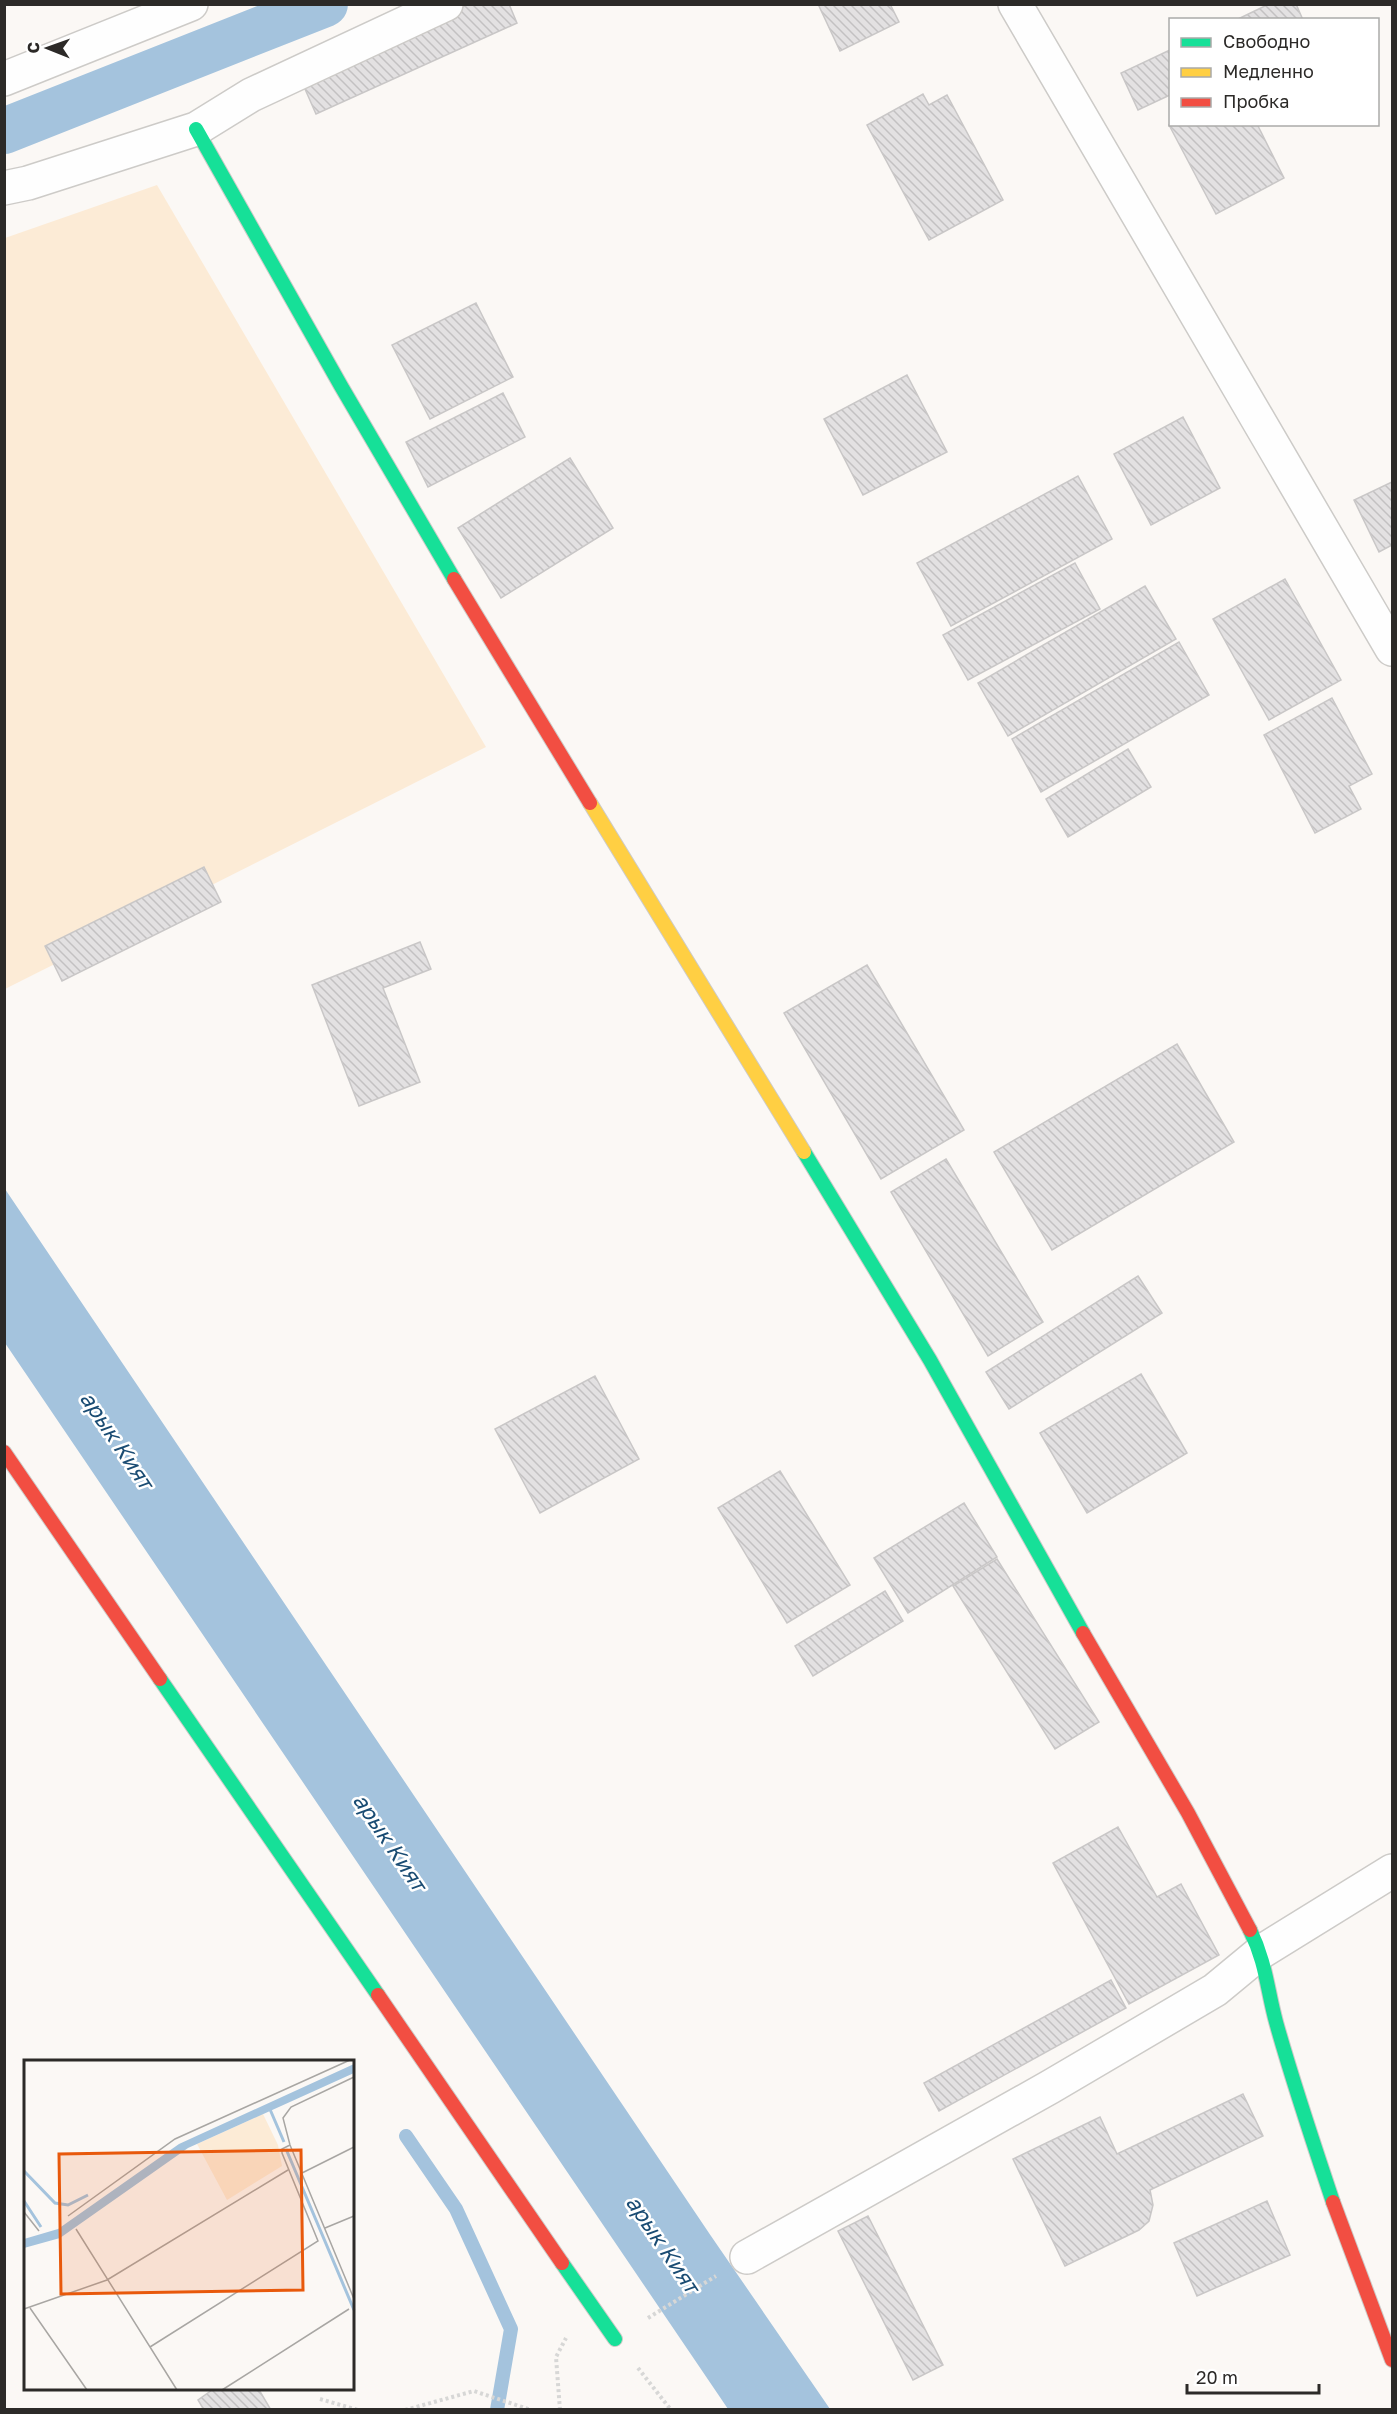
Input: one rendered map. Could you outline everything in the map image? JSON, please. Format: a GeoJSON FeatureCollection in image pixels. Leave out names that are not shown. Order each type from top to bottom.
{"type":"FeatureCollection","features":[{"type":"Feature","properties":{"kind":"street"},"geometry":{"type":"LineString","coordinates":[[4,79],[191,4]]}},
{"type":"Feature","properties":{"kind":"street"},"geometry":{"type":"LineString","coordinates":[[4,189],[196,129],[251,95],[446,4]]}},
{"type":"Feature","properties":{"kind":"street"},"geometry":{"type":"LineString","coordinates":[[1015,4],[1392,649]]}},
{"type":"Feature","properties":{"kind":"street"},"geometry":{"type":"LineString","coordinates":[[196,129],[341,386],[499,656],[705,988],[930,1360],[1076,1621],[1188,1813],[1261,1952],[1275,2018],[1299,2102],[1344,2234],[1392,2360]]}},
{"type":"Feature","properties":{"kind":"street"},"geometry":{"type":"LineString","coordinates":[[4,1452],[615,2339]]}},
{"type":"Feature","properties":{"kind":"street"},"geometry":{"type":"LineString","coordinates":[[747,2257],[1050,2087],[1215,1990],[1261,1952],[1392,1871]]}},
{"type":"Feature","properties":{"kind":"path"},"geometry":{"type":"LineString","coordinates":[[671,2409],[615,2339],[747,2257]]}},
{"type":"Feature","properties":{"kind":"path"},"geometry":{"type":"LineString","coordinates":[[560,2409],[556,2357],[587,2298]]}},
{"type":"Feature","properties":{"kind":"path"},"geometry":{"type":"LineString","coordinates":[[405,2409],[474,2391],[531,2409]]}},
{"type":"Feature","properties":{"kind":"path"},"geometry":{"type":"LineString","coordinates":[[320,2399],[358,2409]]}},
{"type":"Feature","properties":{"kind":"shaded area"},"geometry":{"type":"Polygon","coordinates":[[[157,185],[486,747],[5,989],[5,238],[157,185]]]}},
{"type":"Feature","properties":{"kind":"water","name":"арык Кият"},"geometry":{"type":"Polygon","coordinates":[[[5,1189],[830,2409],[728,2409],[5,1343],[5,1189]]]}},
{"type":"Feature","properties":{"kind":"building"},"geometry":{"type":"Polygon","coordinates":[[[469,4],[509,4],[517,23],[316,114],[301,80],[469,4]]]}},
{"type":"Feature","properties":{"kind":"building"},"geometry":{"type":"Polygon","coordinates":[[[818,4],[890,4],[899,22],[840,51],[818,4]]]}},
{"type":"Feature","properties":{"kind":"building"},"geometry":{"type":"Polygon","coordinates":[[[1269,4],[1296,4],[1302,18],[1240,18],[1269,4]]]}},
{"type":"Feature","properties":{"kind":"building"},"geometry":{"type":"Polygon","coordinates":[[[1169,50],[1169,95],[1138,110],[1121,73],[1169,50]]]}},
{"type":"Feature","properties":{"kind":"building"},"geometry":{"type":"Polygon","coordinates":[[[923,94],[929,105],[947,95],[1003,200],[929,240],[867,125],[923,94]]]}},
{"type":"Feature","properties":{"kind":"building"},"geometry":{"type":"Polygon","coordinates":[[[1170,126],[1258,126],[1284,178],[1216,214],[1170,126]]]}},
{"type":"Feature","properties":{"kind":"building"},"geometry":{"type":"Polygon","coordinates":[[[476,303],[513,377],[430,419],[392,345],[476,303]]]}},
{"type":"Feature","properties":{"kind":"building"},"geometry":{"type":"Polygon","coordinates":[[[907,375],[947,452],[863,495],[824,419],[907,375]]]}},
{"type":"Feature","properties":{"kind":"building"},"geometry":{"type":"Polygon","coordinates":[[[503,393],[525,437],[428,487],[406,442],[503,393]]]}},
{"type":"Feature","properties":{"kind":"building"},"geometry":{"type":"Polygon","coordinates":[[[1183,417],[1220,488],[1151,525],[1114,454],[1183,417]]]}},
{"type":"Feature","properties":{"kind":"building"},"geometry":{"type":"Polygon","coordinates":[[[570,458],[613,528],[501,598],[458,528],[570,458]]]}},
{"type":"Feature","properties":{"kind":"building"},"geometry":{"type":"Polygon","coordinates":[[[1078,476],[1112,539],[951,626],[917,563],[1078,476]]]}},
{"type":"Feature","properties":{"kind":"building"},"geometry":{"type":"Polygon","coordinates":[[[1392,482],[1392,545],[1379,552],[1354,500],[1392,482]]]}},
{"type":"Feature","properties":{"kind":"building"},"geometry":{"type":"Polygon","coordinates":[[[1075,563],[1100,609],[968,680],[943,635],[1075,563]]]}},
{"type":"Feature","properties":{"kind":"building"},"geometry":{"type":"Polygon","coordinates":[[[1285,579],[1341,680],[1269,720],[1213,619],[1285,579]]]}},
{"type":"Feature","properties":{"kind":"building"},"geometry":{"type":"Polygon","coordinates":[[[1145,586],[1176,639],[1008,736],[978,683],[1145,586]]]}},
{"type":"Feature","properties":{"kind":"building"},"geometry":{"type":"Polygon","coordinates":[[[1179,642],[1209,695],[1041,792],[1012,739],[1179,642]]]}},
{"type":"Feature","properties":{"kind":"building"},"geometry":{"type":"Polygon","coordinates":[[[1332,698],[1372,774],[1349,786],[1361,809],[1315,833],[1264,735],[1332,698]]]}},
{"type":"Feature","properties":{"kind":"building"},"geometry":{"type":"Polygon","coordinates":[[[1128,749],[1151,787],[1068,837],[1046,799],[1128,749]]]}},
{"type":"Feature","properties":{"kind":"building"},"geometry":{"type":"Polygon","coordinates":[[[204,867],[221,902],[62,981],[45,946],[204,867]]]}},
{"type":"Feature","properties":{"kind":"building"},"geometry":{"type":"Polygon","coordinates":[[[420,942],[431,969],[383,988],[420,1082],[359,1106],[312,985],[420,942]]]}},
{"type":"Feature","properties":{"kind":"building"},"geometry":{"type":"Polygon","coordinates":[[[867,965],[964,1130],[881,1179],[784,1013],[867,965]]]}},
{"type":"Feature","properties":{"kind":"building"},"geometry":{"type":"Polygon","coordinates":[[[1177,1044],[1234,1142],[1052,1250],[994,1152],[1177,1044]]]}},
{"type":"Feature","properties":{"kind":"building"},"geometry":{"type":"Polygon","coordinates":[[[946,1159],[1043,1322],[988,1356],[891,1192],[946,1159]]]}},
{"type":"Feature","properties":{"kind":"building"},"geometry":{"type":"Polygon","coordinates":[[[1138,1276],[1162,1313],[1009,1409],[986,1372],[1138,1276]]]}},
{"type":"Feature","properties":{"kind":"building"},"geometry":{"type":"Polygon","coordinates":[[[1141,1374],[1187,1453],[1087,1513],[1040,1433],[1141,1374]]]}},
{"type":"Feature","properties":{"kind":"building"},"geometry":{"type":"Polygon","coordinates":[[[595,1376],[639,1459],[540,1513],[495,1429],[595,1376]]]}},
{"type":"Feature","properties":{"kind":"building"},"geometry":{"type":"Polygon","coordinates":[[[780,1471],[850,1585],[787,1623],[718,1508],[780,1471]]]}},
{"type":"Feature","properties":{"kind":"building"},"geometry":{"type":"Polygon","coordinates":[[[964,1503],[997,1557],[908,1613],[874,1558],[964,1503]]]}},
{"type":"Feature","properties":{"kind":"building"},"geometry":{"type":"Polygon","coordinates":[[[997,1559],[1099,1722],[1055,1749],[953,1586],[997,1559]]]}},
{"type":"Feature","properties":{"kind":"building"},"geometry":{"type":"Polygon","coordinates":[[[885,1591],[903,1621],[813,1676],[795,1646],[885,1591]]]}},
{"type":"Feature","properties":{"kind":"building"},"geometry":{"type":"Polygon","coordinates":[[[1118,1827],[1157,1897],[1181,1884],[1219,1955],[1129,2004],[1053,1863],[1118,1827]]]}},
{"type":"Feature","properties":{"kind":"building"},"geometry":{"type":"Polygon","coordinates":[[[1111,1980],[1126,2008],[939,2111],[924,2083],[1111,1980]]]}},
{"type":"Feature","properties":{"kind":"building"},"geometry":{"type":"Polygon","coordinates":[[[1243,2094],[1263,2136],[1150,2190],[1153,2205],[1149,2221],[1139,2230],[1065,2266],[1013,2159],[1100,2117],[1117,2154],[1243,2094]]]}},
{"type":"Feature","properties":{"kind":"building"},"geometry":{"type":"Polygon","coordinates":[[[1267,2201],[1290,2255],[1197,2296],[1174,2243],[1267,2201]]]}},
{"type":"Feature","properties":{"kind":"building"},"geometry":{"type":"Polygon","coordinates":[[[868,2216],[943,2365],[913,2380],[838,2231],[868,2216]]]}},
{"type":"Feature","properties":{"kind":"building"},"geometry":{"type":"Polygon","coordinates":[[[212,2390],[259,2390],[271,2410],[204,2410],[198,2400],[212,2390]]]}},
{"type":"Feature","properties":{"kind":"waterway"},"geometry":{"type":"LineString","coordinates":[[4,131],[325,4]]}},
{"type":"Feature","properties":{"kind":"waterway"},"geometry":{"type":"LineString","coordinates":[[406,2136],[456,2209],[511,2329],[497,2410]]}},
{"type":"Feature","properties":{"kind":"traffic: fast"},"geometry":{"type":"LineString","coordinates":[[196,129],[341,386],[454,579]]}},
{"type":"Feature","properties":{"kind":"traffic: fast"},"geometry":{"type":"LineString","coordinates":[[804,1152],[930,1360],[1083,1633]]}},
{"type":"Feature","properties":{"kind":"traffic: fast"},"geometry":{"type":"LineString","coordinates":[[160,1679],[378,1995]]}},
{"type":"Feature","properties":{"kind":"traffic: fast"},"geometry":{"type":"LineString","coordinates":[[1250,1930],[1263,1964],[1289,2067],[1333,2202]]}},
{"type":"Feature","properties":{"kind":"traffic: fast"},"geometry":{"type":"LineString","coordinates":[[562,2263],[615,2339]]}},
{"type":"Feature","properties":{"kind":"traffic: slow"},"geometry":{"type":"LineString","coordinates":[[590,803],[804,1152]]}},
{"type":"Feature","properties":{"kind":"traffic: jam"},"geometry":{"type":"LineString","coordinates":[[454,579],[590,803]]}},
{"type":"Feature","properties":{"kind":"traffic: jam"},"geometry":{"type":"LineString","coordinates":[[4,1452],[160,1679]]}},
{"type":"Feature","properties":{"kind":"traffic: jam"},"geometry":{"type":"LineString","coordinates":[[1083,1633],[1188,1813],[1250,1930]]}},
{"type":"Feature","properties":{"kind":"traffic: jam"},"geometry":{"type":"LineString","coordinates":[[378,1995],[562,2263]]}},
{"type":"Feature","properties":{"kind":"traffic: jam"},"geometry":{"type":"LineString","coordinates":[[1333,2202],[1392,2360]]}}]}
